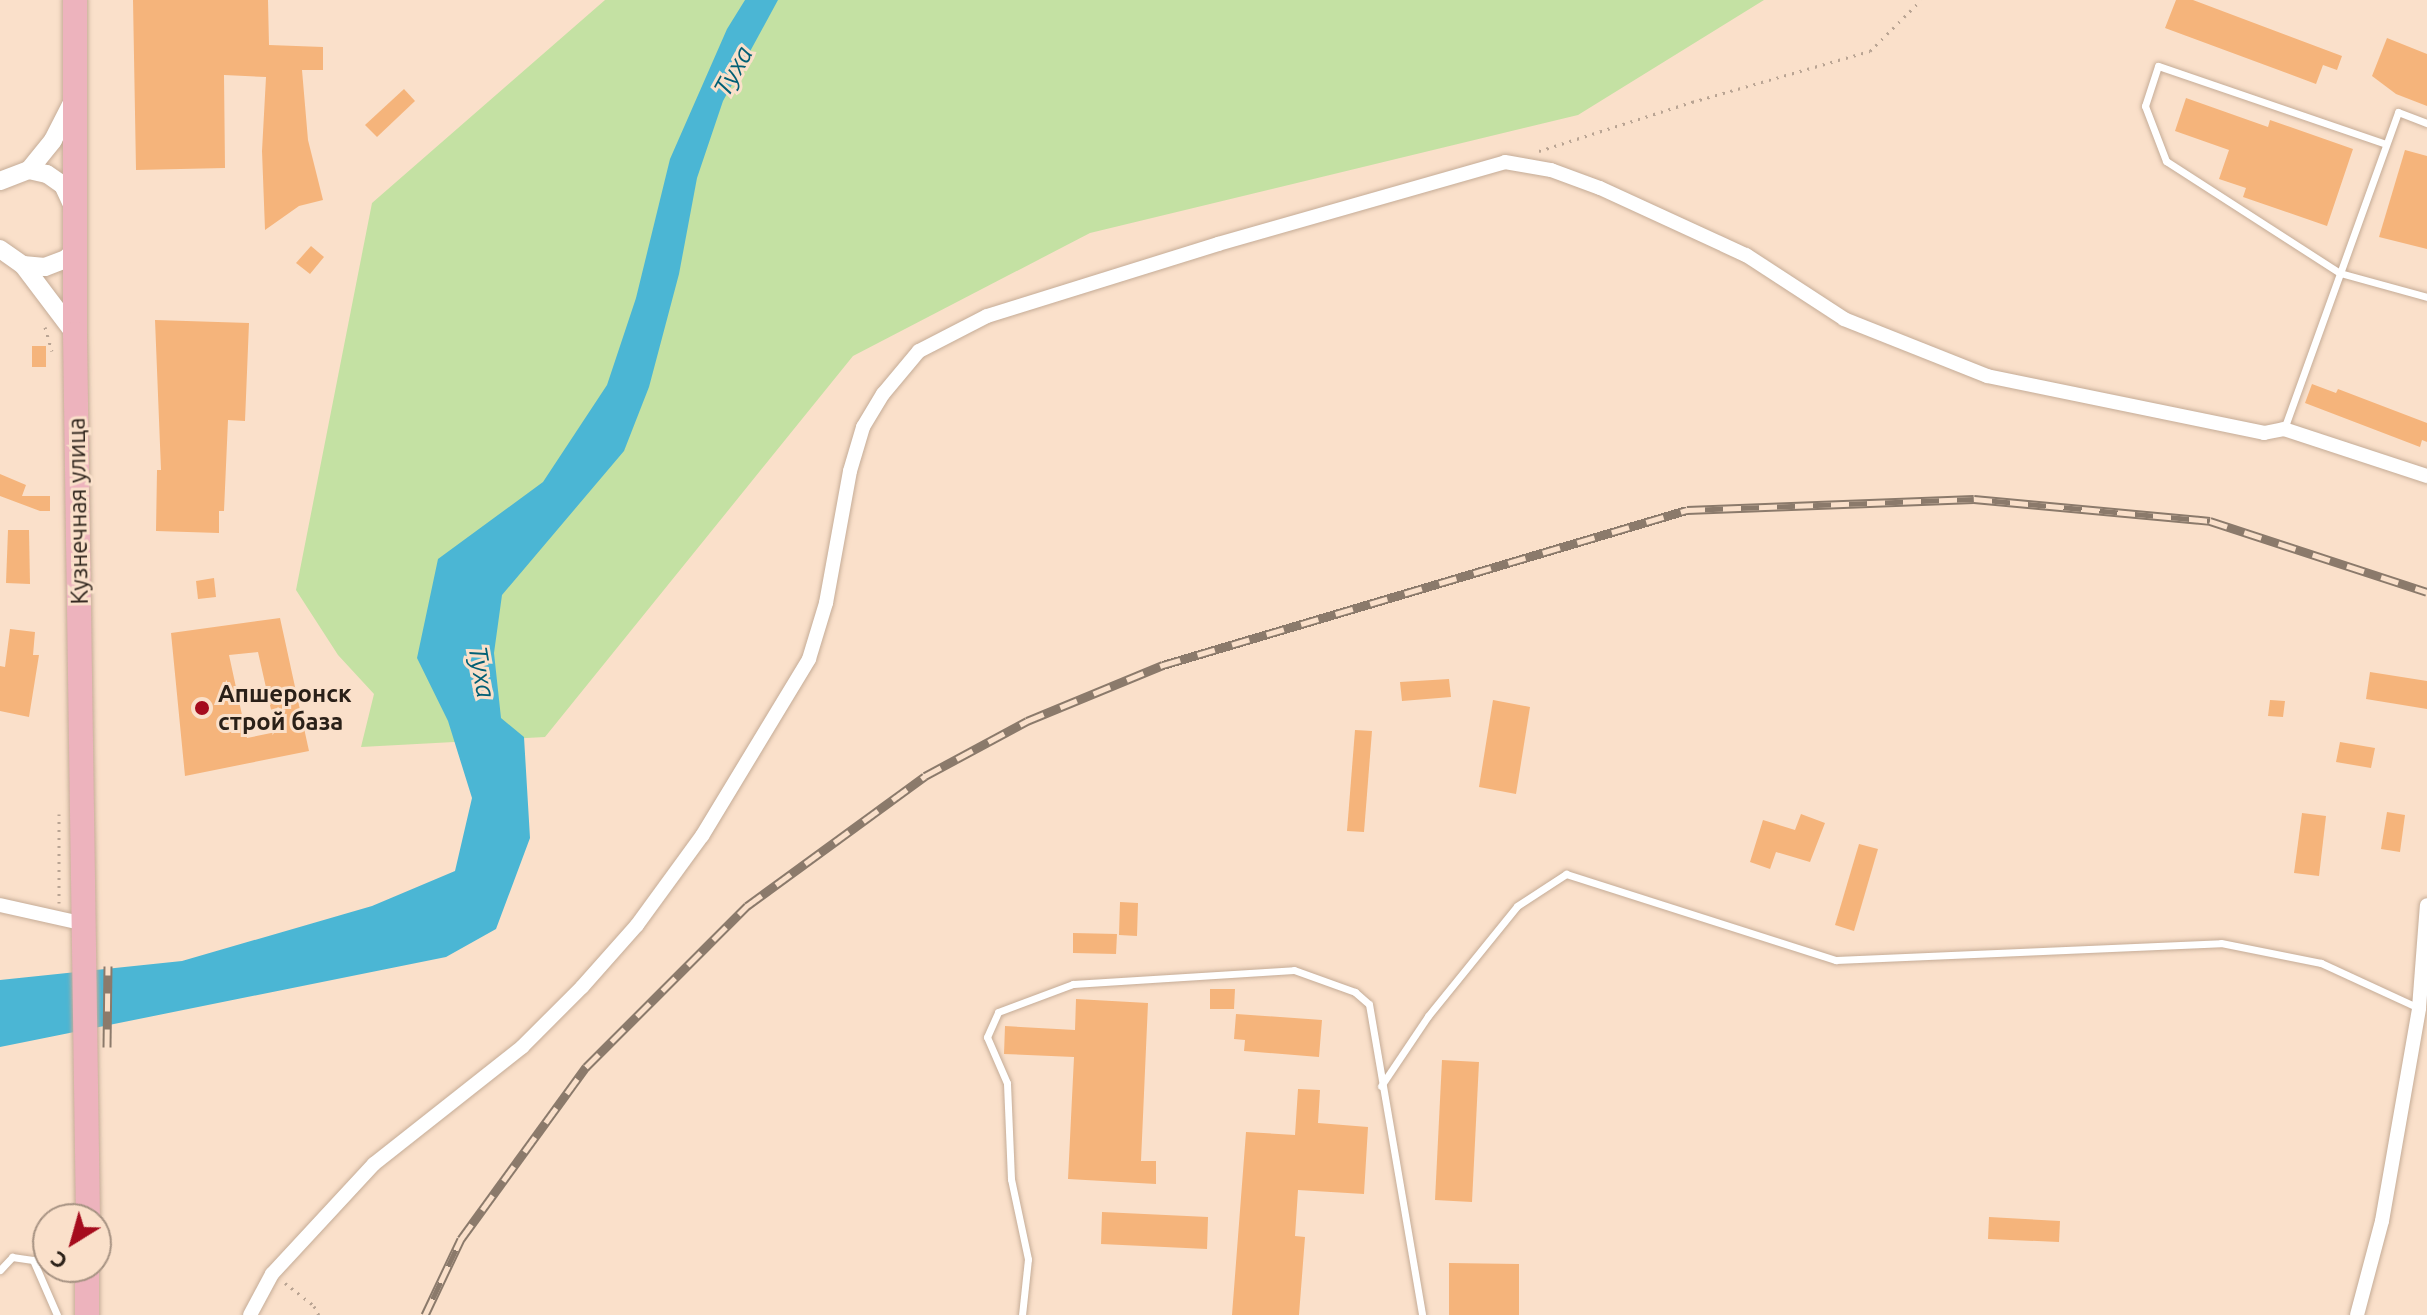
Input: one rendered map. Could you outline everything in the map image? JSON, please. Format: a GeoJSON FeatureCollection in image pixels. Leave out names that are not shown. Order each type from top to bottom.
{"type":"FeatureCollection","features":[{"type":"Feature","properties":{"kind":"main road","name":"Кузнечная улица"},"geometry":{"type":"LineString","coordinates":[[75,0],[75,334],[88,1203]]}},
{"type":"Feature","properties":{"kind":"main road"},"geometry":{"type":"LineString","coordinates":[[87,1283],[87,1315]]}},
{"type":"Feature","properties":{"kind":"street"},"geometry":{"type":"LineString","coordinates":[[0,181],[29,170],[53,140],[74,98]]}},
{"type":"Feature","properties":{"kind":"street"},"geometry":{"type":"LineString","coordinates":[[250,1315],[272,1274],[374,1164],[522,1047],[582,987],[637,925],[702,836],[809,659],[826,603],[850,471],[863,427],[883,394],[919,351],[987,316],[1218,244],[1505,162],[1551,170],[1600,188],[1746,255],[1844,319],[1987,376],[2264,433],[2284,429],[2427,476]]}},
{"type":"Feature","properties":{"kind":"street"},"geometry":{"type":"LineString","coordinates":[[29,170],[47,174],[63,185],[74,208]]}},
{"type":"Feature","properties":{"kind":"street"},"geometry":{"type":"LineString","coordinates":[[0,249],[23,265],[75,334]]}},
{"type":"Feature","properties":{"kind":"street"},"geometry":{"type":"LineString","coordinates":[[23,265],[45,267],[66,259],[75,250]]}},
{"type":"Feature","properties":{"kind":"street"},"geometry":{"type":"LineString","coordinates":[[0,905],[85,924]]}},
{"type":"Feature","properties":{"kind":"street"},"geometry":{"type":"LineString","coordinates":[[2357,1315],[2382,1221],[2419,1008],[2427,905]]}},
{"type":"Feature","properties":{"kind":"lane"},"geometry":{"type":"LineString","coordinates":[[2386,144],[2158,66],[2145,106],[2166,161],[2340,273],[2427,297]]}},
{"type":"Feature","properties":{"kind":"lane"},"geometry":{"type":"LineString","coordinates":[[2284,429],[2398,112],[2427,123]]}},
{"type":"Feature","properties":{"kind":"lane"},"geometry":{"type":"LineString","coordinates":[[1381,1086],[1428,1016],[1517,906],[1566,874],[1836,960],[2221,943],[2321,963],[2419,1008]]}},
{"type":"Feature","properties":{"kind":"lane"},"geometry":{"type":"LineString","coordinates":[[1022,1315],[1028,1259],[1011,1179],[1007,1083],[987,1037],[998,1012],[1073,984],[1294,970],[1355,992],[1369,1004],[1422,1315]]}},
{"type":"Feature","properties":{"kind":"lane"},"geometry":{"type":"LineString","coordinates":[[0,1270],[12,1257],[33,1260],[57,1315]]}},
{"type":"Feature","properties":{"kind":"path"},"geometry":{"type":"LineString","coordinates":[[1505,162],[1692,102],[1870,51],[1921,0]]}},
{"type":"Feature","properties":{"kind":"path"},"geometry":{"type":"LineString","coordinates":[[44,325],[54,364]]}},
{"type":"Feature","properties":{"kind":"path"},"geometry":{"type":"LineString","coordinates":[[59,807],[59,919]]}},
{"type":"Feature","properties":{"kind":"path"},"geometry":{"type":"LineString","coordinates":[[272,1274],[314,1306],[319,1315]]}},
{"type":"Feature","properties":{"kind":"green space"},"geometry":{"type":"Polygon","coordinates":[[[605,0],[1764,0],[1578,115],[1090,233],[853,356],[545,737],[361,747],[374,694],[338,655],[296,590],[372,203],[605,0]]]}},
{"type":"Feature","properties":{"kind":"water","name":"Туха"},"geometry":{"type":"Polygon","coordinates":[[[745,0],[778,0],[723,101],[697,178],[679,274],[649,387],[624,451],[502,595],[494,653],[501,718],[524,737],[530,838],[496,929],[446,957],[0,1047],[0,980],[182,961],[372,906],[455,871],[472,798],[448,721],[417,658],[438,559],[543,482],[607,385],[636,298],[670,159],[727,29],[745,0]]]}},
{"type":"Feature","properties":{"kind":"building"},"geometry":{"type":"Polygon","coordinates":[[[133,0],[268,0],[269,45],[323,47],[323,70],[302,70],[308,140],[323,200],[299,206],[265,230],[262,151],[266,77],[224,75],[225,168],[136,170],[133,0]]]}},
{"type":"Feature","properties":{"kind":"building"},"geometry":{"type":"Polygon","coordinates":[[[2176,0],[2193,0],[2342,56],[2337,70],[2323,65],[2316,84],[2165,28],[2176,0]]]}},
{"type":"Feature","properties":{"kind":"building"},"geometry":{"type":"Polygon","coordinates":[[[2387,38],[2427,54],[2427,106],[2396,94],[2372,76],[2387,38]]]}},
{"type":"Feature","properties":{"kind":"building"},"geometry":{"type":"Polygon","coordinates":[[[404,89],[415,101],[377,137],[365,125],[404,89]]]}},
{"type":"Feature","properties":{"kind":"building"},"geometry":{"type":"Polygon","coordinates":[[[2186,98],[2268,127],[2270,120],[2353,149],[2327,226],[2243,197],[2246,188],[2219,179],[2229,150],[2175,131],[2186,98]]]}},
{"type":"Feature","properties":{"kind":"building"},"geometry":{"type":"Polygon","coordinates":[[[2405,150],[2427,156],[2427,249],[2379,237],[2405,150]]]}},
{"type":"Feature","properties":{"kind":"building"},"geometry":{"type":"Polygon","coordinates":[[[311,246],[324,257],[310,274],[296,263],[311,246]]]}},
{"type":"Feature","properties":{"kind":"building"},"geometry":{"type":"Polygon","coordinates":[[[155,320],[249,323],[245,421],[228,420],[224,511],[219,511],[219,533],[156,531],[157,470],[161,470],[155,320]]]}},
{"type":"Feature","properties":{"kind":"building"},"geometry":{"type":"Polygon","coordinates":[[[32,346],[46,346],[46,367],[32,367],[32,346]]]}},
{"type":"Feature","properties":{"kind":"building"},"geometry":{"type":"Polygon","coordinates":[[[2312,384],[2336,393],[2338,389],[2427,423],[2427,442],[2422,440],[2420,447],[2305,403],[2312,384]]]}},
{"type":"Feature","properties":{"kind":"building"},"geometry":{"type":"Polygon","coordinates":[[[0,474],[26,485],[22,496],[50,496],[50,511],[40,511],[0,496],[0,474]]]}},
{"type":"Feature","properties":{"kind":"building"},"geometry":{"type":"Polygon","coordinates":[[[8,530],[29,530],[30,584],[6,583],[8,530]]]}},
{"type":"Feature","properties":{"kind":"building"},"geometry":{"type":"Polygon","coordinates":[[[214,578],[216,597],[198,599],[196,581],[214,578]]]}},
{"type":"Feature","properties":{"kind":"building"},"geometry":{"type":"Polygon","coordinates":[[[280,618],[309,751],[185,776],[171,633],[280,618]],[[258,652],[229,655],[247,738],[276,732],[258,652]]]}},
{"type":"Feature","properties":{"kind":"building"},"geometry":{"type":"Polygon","coordinates":[[[10,629],[35,632],[33,655],[39,655],[29,717],[0,711],[0,666],[5,667],[10,629]]]}},
{"type":"Feature","properties":{"kind":"building"},"geometry":{"type":"Polygon","coordinates":[[[2370,672],[2427,681],[2427,709],[2366,699],[2370,672]]]}},
{"type":"Feature","properties":{"kind":"building"},"geometry":{"type":"Polygon","coordinates":[[[1449,679],[1451,697],[1402,701],[1400,682],[1449,679]]]}},
{"type":"Feature","properties":{"kind":"building"},"geometry":{"type":"Polygon","coordinates":[[[1493,700],[1530,707],[1516,794],[1479,787],[1493,700]]]}},
{"type":"Feature","properties":{"kind":"building"},"geometry":{"type":"Polygon","coordinates":[[[2270,700],[2285,701],[2283,717],[2268,716],[2270,700]]]}},
{"type":"Feature","properties":{"kind":"building"},"geometry":{"type":"Polygon","coordinates":[[[1355,730],[1372,731],[1364,832],[1347,831],[1355,730]]]}},
{"type":"Feature","properties":{"kind":"building"},"geometry":{"type":"Polygon","coordinates":[[[2340,742],[2375,748],[2371,768],[2336,762],[2340,742]]]}},
{"type":"Feature","properties":{"kind":"building"},"geometry":{"type":"Polygon","coordinates":[[[2387,812],[2405,815],[2400,852],[2381,849],[2387,812]]]}},
{"type":"Feature","properties":{"kind":"building"},"geometry":{"type":"Polygon","coordinates":[[[2302,813],[2326,816],[2319,876],[2294,873],[2302,813]]]}},
{"type":"Feature","properties":{"kind":"building"},"geometry":{"type":"Polygon","coordinates":[[[1801,814],[1825,823],[1810,862],[1776,852],[1770,869],[1750,862],[1763,820],[1795,830],[1801,814]]]}},
{"type":"Feature","properties":{"kind":"building"},"geometry":{"type":"Polygon","coordinates":[[[1859,844],[1878,849],[1854,931],[1835,925],[1859,844]]]}},
{"type":"Feature","properties":{"kind":"building"},"geometry":{"type":"Polygon","coordinates":[[[1120,902],[1138,903],[1137,936],[1119,935],[1120,902]]]}},
{"type":"Feature","properties":{"kind":"building"},"geometry":{"type":"Polygon","coordinates":[[[1073,933],[1117,934],[1116,954],[1073,953],[1073,933]]]}},
{"type":"Feature","properties":{"kind":"building"},"geometry":{"type":"Polygon","coordinates":[[[1210,989],[1235,989],[1234,1009],[1210,1009],[1210,989]]]}},
{"type":"Feature","properties":{"kind":"building"},"geometry":{"type":"Polygon","coordinates":[[[1076,999],[1148,1003],[1141,1161],[1156,1161],[1156,1184],[1068,1179],[1074,1057],[1004,1054],[1005,1026],[1075,1030],[1076,999]]]}},
{"type":"Feature","properties":{"kind":"building"},"geometry":{"type":"Polygon","coordinates":[[[1236,1014],[1322,1020],[1319,1057],[1244,1051],[1245,1040],[1234,1039],[1236,1014]]]}},
{"type":"Feature","properties":{"kind":"building"},"geometry":{"type":"Polygon","coordinates":[[[1442,1060],[1479,1062],[1472,1202],[1435,1200],[1442,1060]]]}},
{"type":"Feature","properties":{"kind":"building"},"geometry":{"type":"Polygon","coordinates":[[[1298,1089],[1320,1090],[1318,1123],[1368,1127],[1364,1194],[1298,1190],[1295,1236],[1305,1237],[1299,1315],[1232,1315],[1246,1132],[1295,1135],[1298,1089]]]}},
{"type":"Feature","properties":{"kind":"building"},"geometry":{"type":"Polygon","coordinates":[[[1102,1212],[1208,1217],[1207,1249],[1101,1244],[1102,1212]]]}},
{"type":"Feature","properties":{"kind":"building"},"geometry":{"type":"Polygon","coordinates":[[[1989,1217],[2060,1221],[2059,1242],[1988,1239],[1989,1217]]]}},
{"type":"Feature","properties":{"kind":"building"},"geometry":{"type":"Polygon","coordinates":[[[1449,1263],[1519,1264],[1519,1315],[1449,1315],[1449,1263]]]}},
{"type":"Feature","properties":{"kind":"railway"},"geometry":{"type":"LineString","coordinates":[[425,1315],[461,1239],[586,1067],[747,906],[925,776],[1027,721],[1163,665],[1687,510],[1974,499],[2210,521],[2427,592]]}},
{"type":"Feature","properties":{"kind":"railway"},"geometry":{"type":"LineString","coordinates":[[107,1047],[108,966]]}},
{"type":"Feature","properties":{"kind":"place","name":"Апшеронск строй база"},"geometry":{"type":"Point","coordinates":[202,708]}}]}
